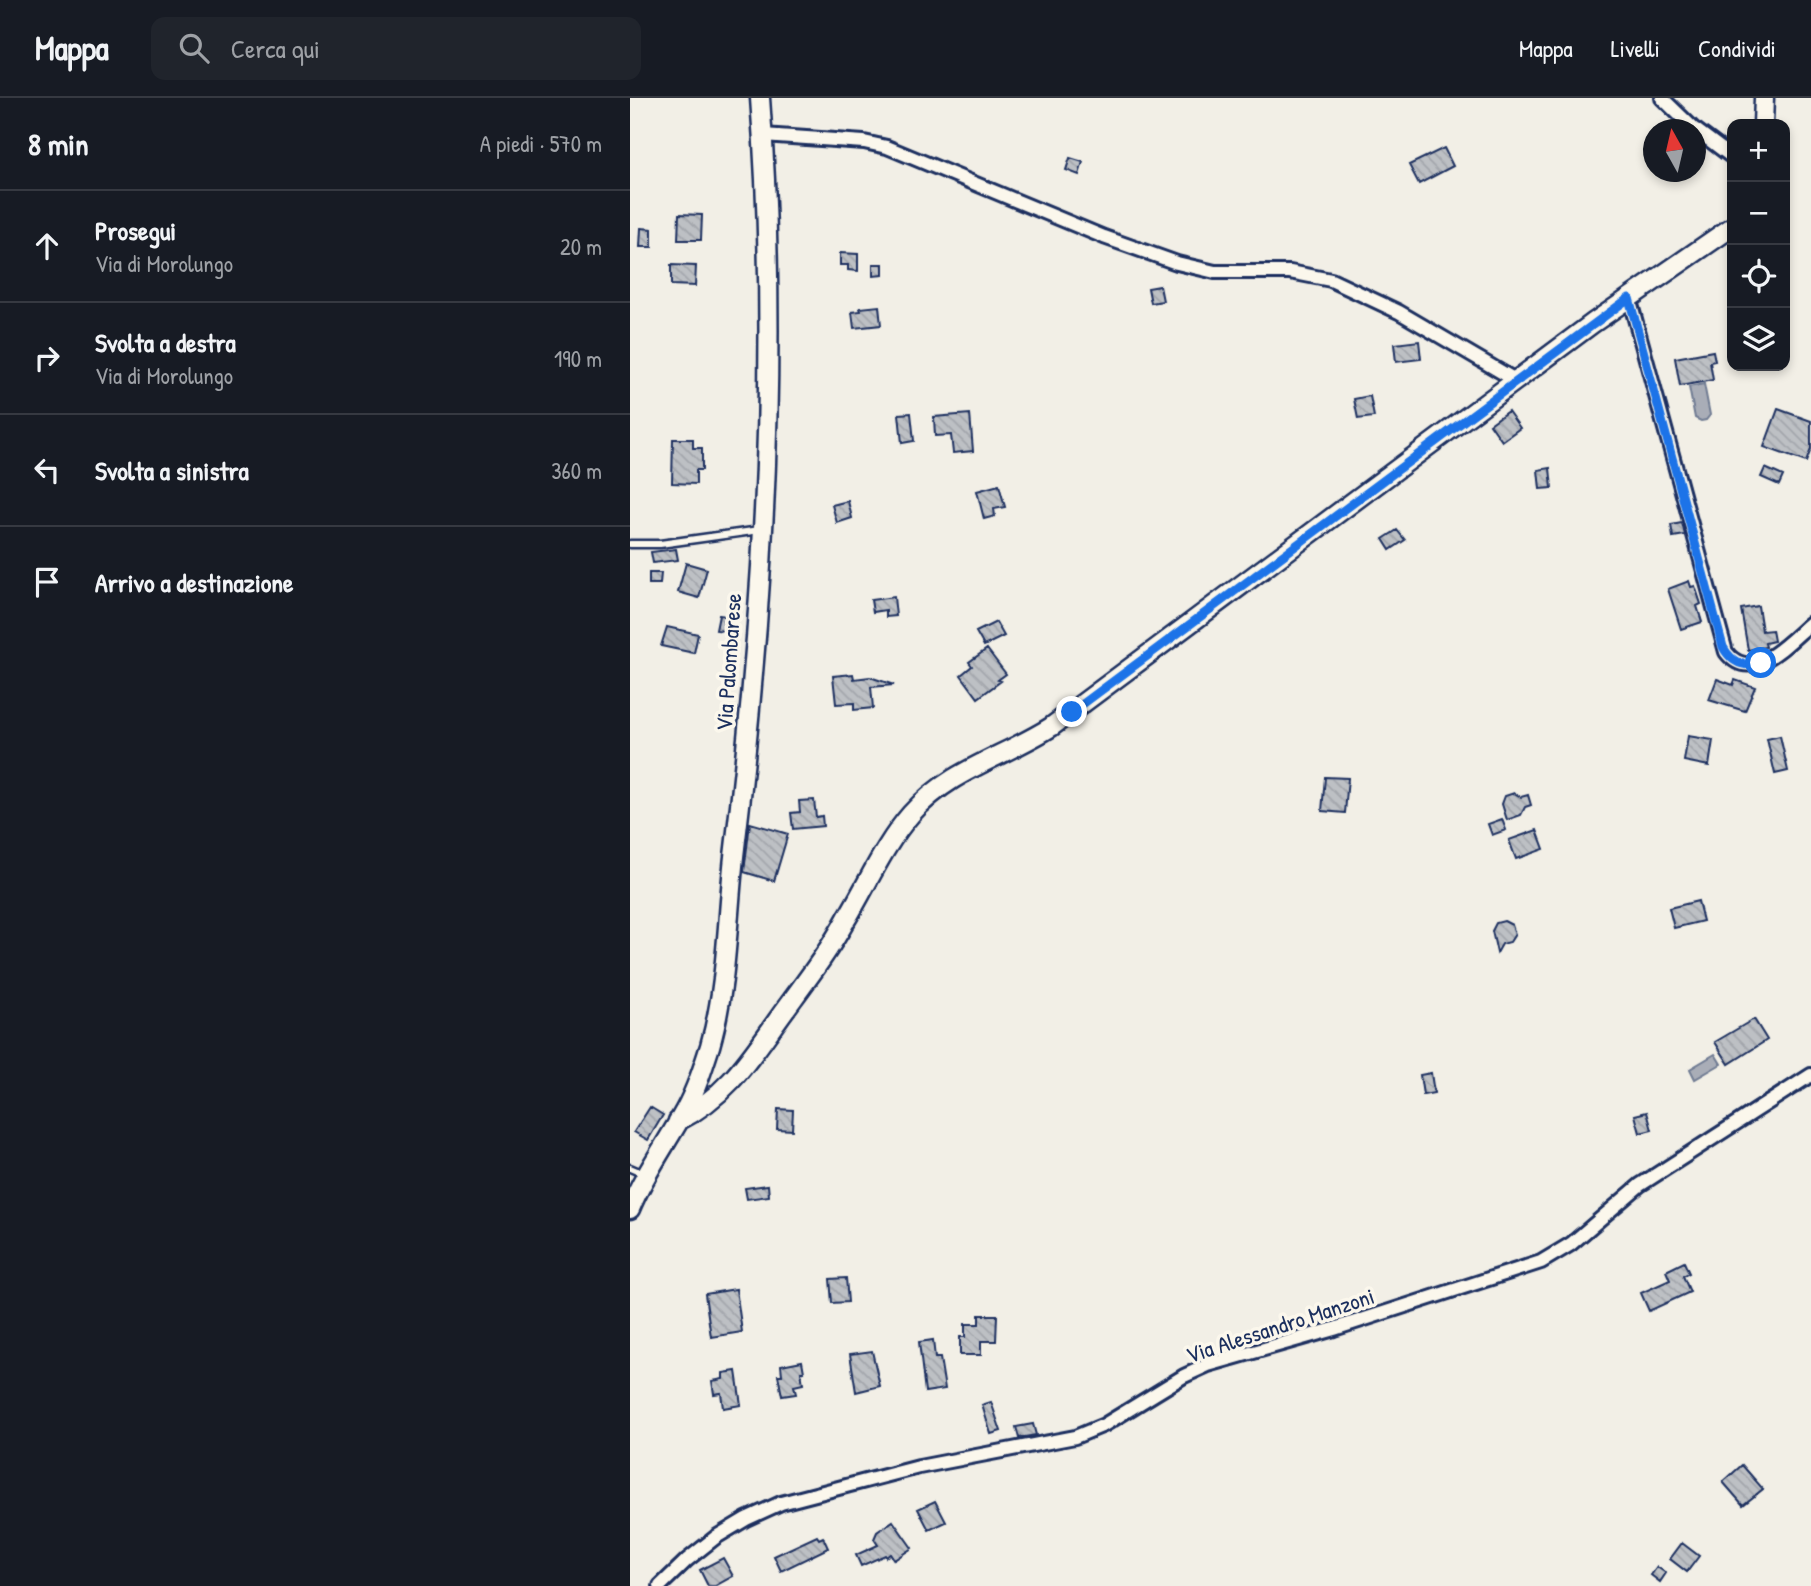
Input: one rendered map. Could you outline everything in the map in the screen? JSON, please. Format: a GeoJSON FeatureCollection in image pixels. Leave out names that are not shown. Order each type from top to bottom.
{"type":"FeatureCollection","features":[{"type":"Feature","properties":{"kind":"street","name":"Via Palombarese"},"geometry":{"type":"LineString","coordinates":[[630,1209],[638,1171],[678,1121],[702,1070],[713,1035],[719,1000],[744,766],[762,530],[769,349],[760,98]]}},
{"type":"Feature","properties":{"kind":"street"},"geometry":{"type":"LineString","coordinates":[[1662,98],[1684,119]]}},
{"type":"Feature","properties":{"kind":"street"},"geometry":{"type":"LineString","coordinates":[[1763,119],[1764,98]]}},
{"type":"Feature","properties":{"kind":"street"},"geometry":{"type":"LineString","coordinates":[[763,135],[864,142],[887,147],[1120,244],[1192,268],[1223,272],[1305,273],[1331,279],[1399,312],[1515,380]]}},
{"type":"Feature","properties":{"kind":"street"},"geometry":{"type":"LineString","coordinates":[[1706,138],[1727,153]]}},
{"type":"Feature","properties":{"kind":"street"},"geometry":{"type":"LineString","coordinates":[[678,1121],[709,1103],[736,1077],[823,957],[897,831],[937,789],[959,773],[1024,743],[1058,722],[1515,380],[1727,230]]}},
{"type":"Feature","properties":{"kind":"street"},"geometry":{"type":"LineString","coordinates":[[1629,298],[1726,652],[1741,664],[1757,664],[1811,623]]}},
{"type":"Feature","properties":{"kind":"street","name":"Via Alessandro Manzoni"},"geometry":{"type":"LineString","coordinates":[[660,1586],[716,1537],[781,1503],[919,1467],[1075,1437],[1111,1422],[1200,1368],[1334,1329],[1541,1262],[1571,1244],[1648,1180],[1811,1075]]}},
{"type":"Feature","properties":{"kind":"lane"},"geometry":{"type":"LineString","coordinates":[[630,544],[660,544],[762,530]]}},
{"type":"Feature","properties":{"kind":"shaded area"},"geometry":{"type":"Polygon","coordinates":[[[1704,384],[1710,415],[1701,421],[1695,418],[1689,387],[1704,384]]]}},
{"type":"Feature","properties":{"kind":"shaded area"},"geometry":{"type":"Polygon","coordinates":[[[1715,1054],[1721,1064],[1695,1079],[1690,1069],[1715,1054]]]}},
{"type":"Feature","properties":{"kind":"building"},"geometry":{"type":"Polygon","coordinates":[[[1444,148],[1453,166],[1419,184],[1409,165],[1444,148]]]}},
{"type":"Feature","properties":{"kind":"building"},"geometry":{"type":"Polygon","coordinates":[[[1070,158],[1083,162],[1079,175],[1066,170],[1070,158]]]}},
{"type":"Feature","properties":{"kind":"building"},"geometry":{"type":"Polygon","coordinates":[[[679,214],[702,215],[701,240],[678,240],[679,214]]]}},
{"type":"Feature","properties":{"kind":"building"},"geometry":{"type":"Polygon","coordinates":[[[641,228],[652,229],[652,247],[640,247],[641,228]]]}},
{"type":"Feature","properties":{"kind":"building"},"geometry":{"type":"Polygon","coordinates":[[[840,253],[858,254],[858,271],[848,270],[848,265],[840,265],[840,253]]]}},
{"type":"Feature","properties":{"kind":"building"},"geometry":{"type":"Polygon","coordinates":[[[873,264],[883,264],[883,275],[873,276],[873,264]]]}},
{"type":"Feature","properties":{"kind":"building"},"geometry":{"type":"Polygon","coordinates":[[[671,265],[696,266],[695,286],[671,285],[671,265]]]}},
{"type":"Feature","properties":{"kind":"building"},"geometry":{"type":"Polygon","coordinates":[[[1160,286],[1163,301],[1151,303],[1148,288],[1160,286]]]}},
{"type":"Feature","properties":{"kind":"building"},"geometry":{"type":"Polygon","coordinates":[[[879,306],[881,325],[854,328],[852,312],[861,311],[860,308],[879,306]]]}},
{"type":"Feature","properties":{"kind":"building"},"geometry":{"type":"Polygon","coordinates":[[[1419,341],[1421,359],[1396,362],[1394,344],[1419,341]]]}},
{"type":"Feature","properties":{"kind":"building"},"geometry":{"type":"Polygon","coordinates":[[[1713,351],[1715,361],[1710,362],[1713,380],[1680,386],[1675,358],[1713,351]]]}},
{"type":"Feature","properties":{"kind":"building"},"geometry":{"type":"Polygon","coordinates":[[[1370,396],[1374,417],[1358,419],[1354,399],[1370,396]]]}},
{"type":"Feature","properties":{"kind":"building"},"geometry":{"type":"Polygon","coordinates":[[[1778,409],[1811,421],[1811,449],[1806,462],[1764,447],[1778,409]]]}},
{"type":"Feature","properties":{"kind":"building"},"geometry":{"type":"Polygon","coordinates":[[[1508,411],[1520,428],[1502,441],[1490,424],[1508,411]]]}},
{"type":"Feature","properties":{"kind":"building"},"geometry":{"type":"Polygon","coordinates":[[[911,413],[914,441],[902,443],[899,414],[911,413]]]}},
{"type":"Feature","properties":{"kind":"building"},"geometry":{"type":"Polygon","coordinates":[[[970,414],[973,451],[953,453],[951,435],[935,436],[934,417],[970,414]]]}},
{"type":"Feature","properties":{"kind":"building"},"geometry":{"type":"Polygon","coordinates":[[[673,439],[693,439],[693,448],[702,448],[702,470],[696,470],[696,484],[672,483],[673,439]]]}},
{"type":"Feature","properties":{"kind":"building"},"geometry":{"type":"Polygon","coordinates":[[[1550,468],[1552,488],[1540,489],[1538,470],[1550,468]]]}},
{"type":"Feature","properties":{"kind":"building"},"geometry":{"type":"Polygon","coordinates":[[[1765,468],[1783,476],[1779,485],[1761,477],[1765,468]]]}},
{"type":"Feature","properties":{"kind":"building"},"geometry":{"type":"Polygon","coordinates":[[[999,485],[1005,507],[994,509],[995,516],[984,519],[977,491],[999,485]]]}},
{"type":"Feature","properties":{"kind":"building"},"geometry":{"type":"Polygon","coordinates":[[[848,501],[852,518],[837,523],[832,505],[848,501]]]}},
{"type":"Feature","properties":{"kind":"building"},"geometry":{"type":"Polygon","coordinates":[[[1682,523],[1685,535],[1673,537],[1671,525],[1682,523]]]}},
{"type":"Feature","properties":{"kind":"building"},"geometry":{"type":"Polygon","coordinates":[[[1397,530],[1405,540],[1390,550],[1383,539],[1397,530]]]}},
{"type":"Feature","properties":{"kind":"building"},"geometry":{"type":"Polygon","coordinates":[[[676,549],[678,560],[653,563],[651,552],[676,549]]]}},
{"type":"Feature","properties":{"kind":"building"},"geometry":{"type":"Polygon","coordinates":[[[686,563],[707,569],[699,598],[678,592],[686,563]]]}},
{"type":"Feature","properties":{"kind":"building"},"geometry":{"type":"Polygon","coordinates":[[[649,573],[661,573],[660,584],[649,584],[649,573]]]}},
{"type":"Feature","properties":{"kind":"building"},"geometry":{"type":"Polygon","coordinates":[[[1689,581],[1691,587],[1695,586],[1701,604],[1697,606],[1702,622],[1681,629],[1668,589],[1689,581]]]}},
{"type":"Feature","properties":{"kind":"building"},"geometry":{"type":"Polygon","coordinates":[[[894,597],[896,616],[886,617],[886,610],[873,612],[871,600],[894,597]]]}},
{"type":"Feature","properties":{"kind":"building"},"geometry":{"type":"Polygon","coordinates":[[[1758,606],[1762,631],[1772,630],[1774,641],[1765,643],[1766,647],[1748,650],[1741,609],[1758,606]]]}},
{"type":"Feature","properties":{"kind":"building"},"geometry":{"type":"Polygon","coordinates":[[[719,615],[734,617],[732,632],[716,630],[719,615]]]}},
{"type":"Feature","properties":{"kind":"building"},"geometry":{"type":"Polygon","coordinates":[[[996,622],[1004,636],[984,646],[976,632],[996,622]]]}},
{"type":"Feature","properties":{"kind":"building"},"geometry":{"type":"Polygon","coordinates":[[[667,627],[698,634],[694,653],[661,646],[667,627]]]}},
{"type":"Feature","properties":{"kind":"building"},"geometry":{"type":"Polygon","coordinates":[[[987,649],[1006,674],[978,698],[961,675],[972,666],[969,662],[987,649]]]}},
{"type":"Feature","properties":{"kind":"building"},"geometry":{"type":"Polygon","coordinates":[[[853,674],[854,679],[870,677],[894,685],[871,687],[873,708],[854,710],[854,703],[836,704],[833,676],[853,674]]]}},
{"type":"Feature","properties":{"kind":"building"},"geometry":{"type":"Polygon","coordinates":[[[1717,679],[1733,685],[1735,680],[1755,687],[1745,711],[1709,700],[1717,679]]]}},
{"type":"Feature","properties":{"kind":"building"},"geometry":{"type":"Polygon","coordinates":[[[1688,736],[1713,740],[1709,766],[1684,761],[1688,736]]]}},
{"type":"Feature","properties":{"kind":"building"},"geometry":{"type":"Polygon","coordinates":[[[1780,736],[1788,771],[1775,774],[1767,739],[1780,736]]]}},
{"type":"Feature","properties":{"kind":"building"},"geometry":{"type":"Polygon","coordinates":[[[1325,777],[1348,778],[1345,813],[1322,811],[1325,777]]]}},
{"type":"Feature","properties":{"kind":"building"},"geometry":{"type":"Polygon","coordinates":[[[1514,793],[1521,797],[1528,795],[1531,805],[1525,807],[1521,815],[1507,820],[1502,804],[1505,796],[1514,793]]]}},
{"type":"Feature","properties":{"kind":"building"},"geometry":{"type":"Polygon","coordinates":[[[814,800],[816,817],[822,816],[823,826],[793,829],[791,813],[800,812],[799,801],[814,800]]]}},
{"type":"Feature","properties":{"kind":"building"},"geometry":{"type":"Polygon","coordinates":[[[1502,819],[1506,830],[1492,835],[1488,824],[1502,819]]]}},
{"type":"Feature","properties":{"kind":"building"},"geometry":{"type":"Polygon","coordinates":[[[750,823],[788,834],[774,881],[744,872],[750,823]]]}},
{"type":"Feature","properties":{"kind":"building"},"geometry":{"type":"Polygon","coordinates":[[[1537,830],[1544,849],[1516,859],[1509,840],[1537,830]]]}},
{"type":"Feature","properties":{"kind":"building"},"geometry":{"type":"Polygon","coordinates":[[[1698,901],[1703,921],[1674,928],[1669,908],[1698,901]]]}},
{"type":"Feature","properties":{"kind":"building"},"geometry":{"type":"Polygon","coordinates":[[[1504,921],[1512,925],[1515,934],[1510,942],[1502,944],[1497,953],[1492,931],[1496,923],[1504,921]]]}},
{"type":"Feature","properties":{"kind":"building"},"geometry":{"type":"Polygon","coordinates":[[[1754,1019],[1767,1040],[1729,1064],[1715,1042],[1754,1019]]]}},
{"type":"Feature","properties":{"kind":"building"},"geometry":{"type":"Polygon","coordinates":[[[1431,1073],[1434,1093],[1423,1095],[1420,1075],[1431,1073]]]}},
{"type":"Feature","properties":{"kind":"building"},"geometry":{"type":"Polygon","coordinates":[[[650,1107],[663,1115],[648,1140],[634,1132],[650,1107]]]}},
{"type":"Feature","properties":{"kind":"building"},"geometry":{"type":"Polygon","coordinates":[[[778,1109],[793,1110],[792,1130],[777,1129],[778,1109]]]}},
{"type":"Feature","properties":{"kind":"building"},"geometry":{"type":"Polygon","coordinates":[[[1647,1112],[1652,1130],[1640,1133],[1635,1115],[1647,1112]]]}},
{"type":"Feature","properties":{"kind":"building"},"geometry":{"type":"Polygon","coordinates":[[[768,1185],[769,1196],[747,1199],[745,1188],[768,1185]]]}},
{"type":"Feature","properties":{"kind":"building"},"geometry":{"type":"Polygon","coordinates":[[[1684,1262],[1689,1273],[1683,1276],[1690,1292],[1649,1311],[1641,1293],[1670,1280],[1666,1271],[1684,1262]]]}},
{"type":"Feature","properties":{"kind":"building"},"geometry":{"type":"Polygon","coordinates":[[[846,1278],[848,1302],[832,1303],[830,1279],[846,1278]]]}},
{"type":"Feature","properties":{"kind":"building"},"geometry":{"type":"Polygon","coordinates":[[[736,1289],[742,1332],[711,1337],[705,1294],[736,1289]]]}},
{"type":"Feature","properties":{"kind":"building"},"geometry":{"type":"Polygon","coordinates":[[[979,1315],[997,1315],[996,1341],[981,1341],[981,1355],[960,1355],[960,1337],[965,1337],[965,1324],[979,1324],[979,1315]]]}},
{"type":"Feature","properties":{"kind":"building"},"geometry":{"type":"Polygon","coordinates":[[[933,1340],[935,1358],[940,1358],[945,1389],[925,1392],[919,1342],[933,1340]]]}},
{"type":"Feature","properties":{"kind":"building"},"geometry":{"type":"Polygon","coordinates":[[[872,1351],[880,1386],[856,1392],[850,1354],[872,1351]]]}},
{"type":"Feature","properties":{"kind":"building"},"geometry":{"type":"Polygon","coordinates":[[[802,1361],[803,1384],[794,1386],[796,1394],[782,1396],[778,1375],[782,1375],[781,1365],[802,1361]]]}},
{"type":"Feature","properties":{"kind":"building"},"geometry":{"type":"Polygon","coordinates":[[[736,1371],[741,1405],[723,1408],[721,1393],[714,1394],[712,1381],[723,1379],[723,1373],[736,1371]]]}},
{"type":"Feature","properties":{"kind":"building"},"geometry":{"type":"Polygon","coordinates":[[[991,1402],[1001,1431],[991,1434],[982,1405],[991,1402]]]}},
{"type":"Feature","properties":{"kind":"building"},"geometry":{"type":"Polygon","coordinates":[[[1033,1424],[1036,1435],[1019,1438],[1016,1427],[1033,1424]]]}},
{"type":"Feature","properties":{"kind":"building"},"geometry":{"type":"Polygon","coordinates":[[[1742,1465],[1763,1489],[1743,1505],[1723,1482],[1742,1465]]]}},
{"type":"Feature","properties":{"kind":"building"},"geometry":{"type":"Polygon","coordinates":[[[935,1501],[946,1522],[929,1530],[918,1509],[935,1501]]]}},
{"type":"Feature","properties":{"kind":"building"},"geometry":{"type":"Polygon","coordinates":[[[893,1521],[912,1548],[894,1560],[890,1554],[861,1566],[856,1555],[878,1545],[874,1539],[877,1532],[893,1521]]]}},
{"type":"Feature","properties":{"kind":"building"},"geometry":{"type":"Polygon","coordinates":[[[817,1536],[819,1539],[823,1537],[828,1548],[781,1571],[774,1556],[817,1536]]]}},
{"type":"Feature","properties":{"kind":"building"},"geometry":{"type":"Polygon","coordinates":[[[1682,1543],[1699,1556],[1687,1572],[1670,1559],[1682,1543]]]}},
{"type":"Feature","properties":{"kind":"building"},"geometry":{"type":"Polygon","coordinates":[[[723,1558],[733,1576],[715,1586],[708,1586],[700,1570],[723,1558]]]}},
{"type":"Feature","properties":{"kind":"building"},"geometry":{"type":"Polygon","coordinates":[[[1657,1567],[1666,1573],[1660,1582],[1651,1575],[1657,1567]]]}},
{"type":"Feature","properties":{"kind":"route"},"geometry":{"type":"LineString","coordinates":[[1072,712],[1515,380],[1629,298],[1723,647],[1736,662],[1751,665],[1761,663]]}}]}
